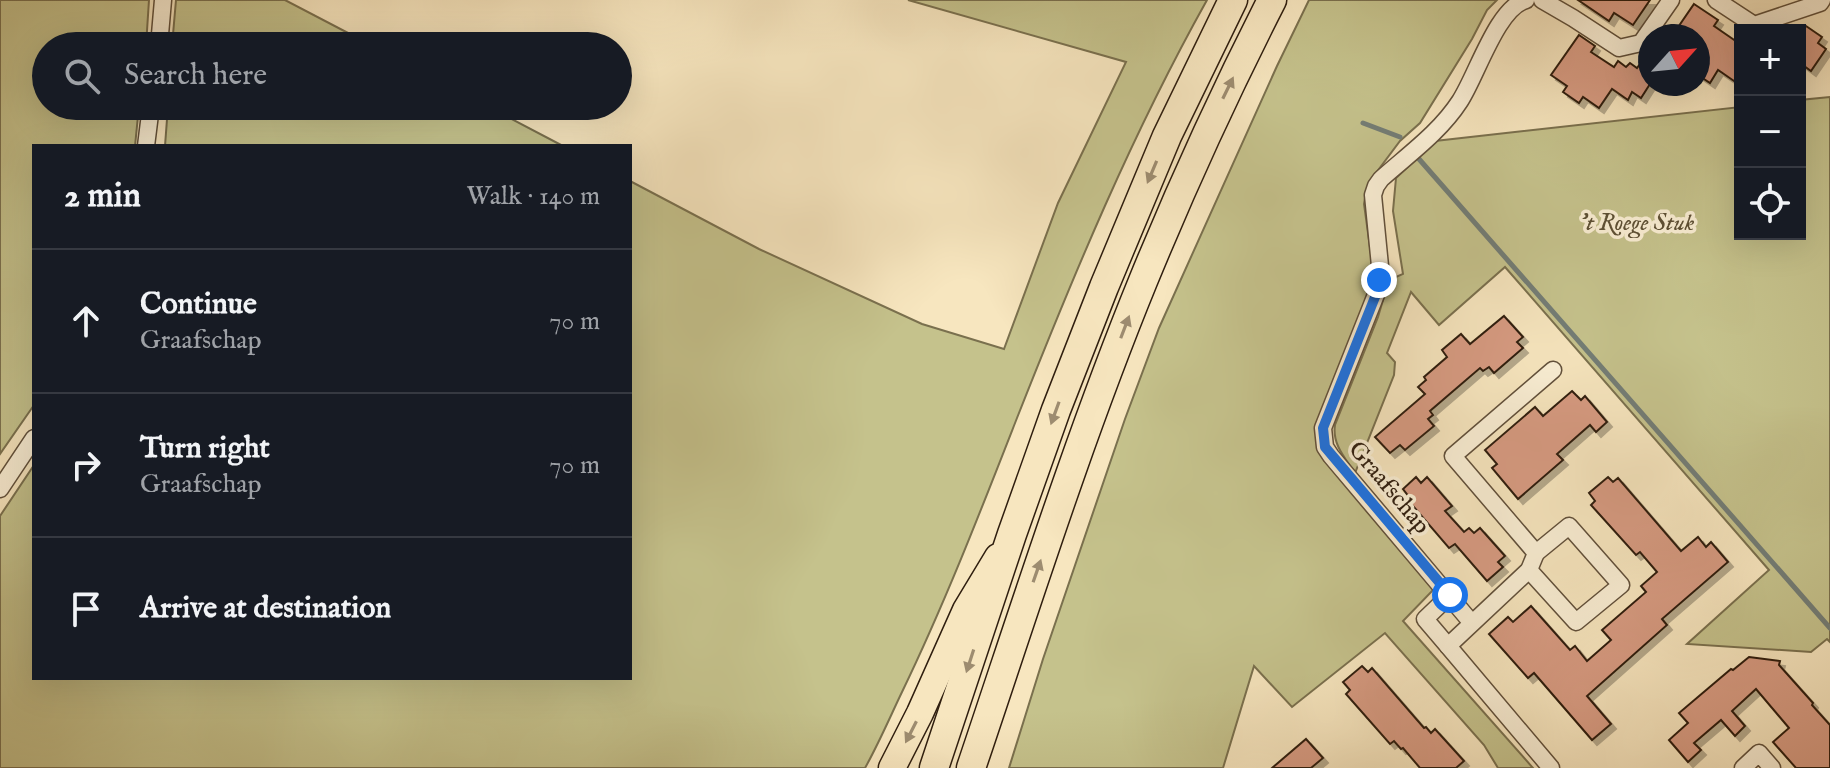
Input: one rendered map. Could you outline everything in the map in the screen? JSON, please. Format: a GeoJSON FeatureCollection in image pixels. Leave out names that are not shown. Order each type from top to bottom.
{"type":"FeatureCollection","features":[{"type":"Feature","properties":{"kind":"highway"},"geometry":{"type":"LineString","coordinates":[[934,768],[1056,410],[1167,136],[1233,0]]}},
{"type":"Feature","properties":{"kind":"highway"},"geometry":{"type":"LineString","coordinates":[[971,768],[1067,484],[1143,281],[1210,126],[1272,0]]}},
{"type":"Feature","properties":{"kind":"highway"},"geometry":{"type":"LineString","coordinates":[[892,768],[966,610],[1012,534]]}},
{"type":"Feature","properties":{"kind":"highway"},"geometry":{"type":"LineString","coordinates":[[981,768],[1012,645]]}},
{"type":"Feature","properties":{"kind":"street"},"geometry":{"type":"LineString","coordinates":[[160,32],[163,0]]}},
{"type":"Feature","properties":{"kind":"street","name":"Graafschap"},"geometry":{"type":"LineString","coordinates":[[1471,622],[1331,456],[1325,447],[1323,428],[1377,292],[1380,266],[1374,203],[1376,186],[1441,125],[1460,101],[1504,17],[1518,2],[1526,0]]}},
{"type":"Feature","properties":{"kind":"street"},"geometry":{"type":"LineString","coordinates":[[1542,0],[1619,48],[1641,43],[1671,0]]}},
{"type":"Feature","properties":{"kind":"street"},"geometry":{"type":"LineString","coordinates":[[1716,0],[1754,25],[1819,1]]}},
{"type":"Feature","properties":{"kind":"street"},"geometry":{"type":"LineString","coordinates":[[146,144],[149,120]]}},
{"type":"Feature","properties":{"kind":"street"},"geometry":{"type":"LineString","coordinates":[[1536,553],[1453,456],[1553,370]]}},
{"type":"Feature","properties":{"kind":"street"},"geometry":{"type":"LineString","coordinates":[[0,489],[32,441]]}},
{"type":"Feature","properties":{"kind":"street"},"geometry":{"type":"LineString","coordinates":[[1448,646],[1529,570],[1536,553],[1569,526],[1621,585],[1576,622],[1529,570]]}},
{"type":"Feature","properties":{"kind":"street"},"geometry":{"type":"LineString","coordinates":[[1450,595],[1425,619],[1551,768]]}},
{"type":"Feature","properties":{"kind":"street"},"geometry":{"type":"LineString","coordinates":[[1743,768],[1759,753],[1772,768]]}},
{"type":"Feature","properties":{"kind":"green space"},"geometry":{"type":"Polygon","coordinates":[[[0,0],[149,0],[147,32],[32,32],[32,120],[138,120],[135,144],[32,144],[32,408],[0,454],[0,0]]]}},
{"type":"Feature","properties":{"kind":"green space"},"geometry":{"type":"Polygon","coordinates":[[[176,0],[285,0],[346,32],[173,32],[176,0]]]}},
{"type":"Feature","properties":{"kind":"green space"},"geometry":{"type":"Polygon","coordinates":[[[908,0],[1207,0],[1105,206],[948,590],[865,768],[0,768],[0,516],[32,468],[32,680],[632,680],[632,182],[759,249],[922,324],[1004,349],[1058,203],[1126,62],[908,0]]]}},
{"type":"Feature","properties":{"kind":"green space"},"geometry":{"type":"Polygon","coordinates":[[[1309,0],[1497,0],[1487,10],[1420,123],[1400,141],[1373,177],[1366,192],[1364,204],[1372,283],[1318,441],[1436,587],[1403,621],[1533,768],[1498,768],[1484,745],[1385,633],[1292,707],[1254,666],[1223,768],[1009,768],[1043,659],[1159,328],[1309,0]]]}},
{"type":"Feature","properties":{"kind":"green space","name":"'t Roege Stuk"},"geometry":{"type":"Polygon","coordinates":[[[1830,97],[1830,642],[1827,639],[1811,652],[1687,644],[1769,570],[1505,267],[1439,325],[1411,292],[1387,353],[1395,362],[1394,375],[1355,473],[1337,445],[1335,425],[1378,317],[1389,280],[1403,274],[1393,211],[1396,178],[1435,141],[1734,108],[1734,240],[1806,240],[1806,99],[1830,97]]]}},
{"type":"Feature","properties":{"kind":"green space"},"geometry":{"type":"Polygon","coordinates":[[[167,120],[514,120],[559,144],[165,144],[167,120]]]}},
{"type":"Feature","properties":{"kind":"building"},"geometry":{"type":"Polygon","coordinates":[[[1578,0],[1650,0],[1633,25],[1614,13],[1609,21],[1578,0]]]}},
{"type":"Feature","properties":{"kind":"building"},"geometry":{"type":"Polygon","coordinates":[[[1694,4],[1718,20],[1714,26],[1734,40],[1734,81],[1718,70],[1710,83],[1710,24],[1680,24],[1694,4]]]}},
{"type":"Feature","properties":{"kind":"building"},"geometry":{"type":"Polygon","coordinates":[[[1806,26],[1822,37],[1818,43],[1826,49],[1811,71],[1806,67],[1806,26]]]}},
{"type":"Feature","properties":{"kind":"building"},"geometry":{"type":"Polygon","coordinates":[[[1579,35],[1595,46],[1591,52],[1614,67],[1618,61],[1626,67],[1630,63],[1638,67],[1638,96],[1632,92],[1628,100],[1612,89],[1599,108],[1583,97],[1579,103],[1563,92],[1567,86],[1551,75],[1579,35]]]}},
{"type":"Feature","properties":{"kind":"building"},"geometry":{"type":"Polygon","coordinates":[[[1504,316],[1523,337],[1517,342],[1523,348],[1494,373],[1489,367],[1483,371],[1480,368],[1430,411],[1433,415],[1428,419],[1434,426],[1405,450],[1400,445],[1390,453],[1375,437],[1425,394],[1418,387],[1426,380],[1424,377],[1447,357],[1442,350],[1461,334],[1470,344],[1504,316]]]}},
{"type":"Feature","properties":{"kind":"building"},"geometry":{"type":"Polygon","coordinates":[[[1572,391],[1581,400],[1585,396],[1607,422],[1596,432],[1590,425],[1557,454],[1563,460],[1518,499],[1492,468],[1497,464],[1485,450],[1535,407],[1543,416],[1572,391]]]}},
{"type":"Feature","properties":{"kind":"building"},"geometry":{"type":"Polygon","coordinates":[[[1416,477],[1421,483],[1427,477],[1452,506],[1445,511],[1464,532],[1469,528],[1474,533],[1480,528],[1505,556],[1498,562],[1503,567],[1487,581],[1455,544],[1449,548],[1407,499],[1409,497],[1403,489],[1416,477]]]}},
{"type":"Feature","properties":{"kind":"building"},"geometry":{"type":"Polygon","coordinates":[[[1608,477],[1613,482],[1618,478],[1681,551],[1698,537],[1706,547],[1711,542],[1728,562],[1662,619],[1667,625],[1587,696],[1611,724],[1592,740],[1534,673],[1528,678],[1489,634],[1508,617],[1513,622],[1531,606],[1570,650],[1575,646],[1587,661],[1611,640],[1602,630],[1646,592],[1641,586],[1657,572],[1640,552],[1636,555],[1591,505],[1595,501],[1589,493],[1608,477]]]}},
{"type":"Feature","properties":{"kind":"building"},"geometry":{"type":"Polygon","coordinates":[[[1749,657],[1780,661],[1779,665],[1830,725],[1830,768],[1796,768],[1773,742],[1789,728],[1756,689],[1732,711],[1745,726],[1735,736],[1721,720],[1694,743],[1701,750],[1688,762],[1669,740],[1688,723],[1679,713],[1749,657]]]}},
{"type":"Feature","properties":{"kind":"building"},"geometry":{"type":"Polygon","coordinates":[[[1362,666],[1368,672],[1372,668],[1424,728],[1431,733],[1435,729],[1464,761],[1456,768],[1420,768],[1403,748],[1394,741],[1390,744],[1346,694],[1350,690],[1343,682],[1362,666]]]}},
{"type":"Feature","properties":{"kind":"building"},"geometry":{"type":"Polygon","coordinates":[[[1306,739],[1323,758],[1311,768],[1272,768],[1306,739]]]}},
{"type":"Feature","properties":{"kind":"waterway"},"geometry":{"type":"LineString","coordinates":[[1363,123],[1400,137]]}},
{"type":"Feature","properties":{"kind":"waterway"},"geometry":{"type":"LineString","coordinates":[[1419,159],[1830,628]]}},
{"type":"Feature","properties":{"kind":"route"},"geometry":{"type":"LineString","coordinates":[[1379,280],[1323,428],[1325,447],[1450,595]]}}]}
